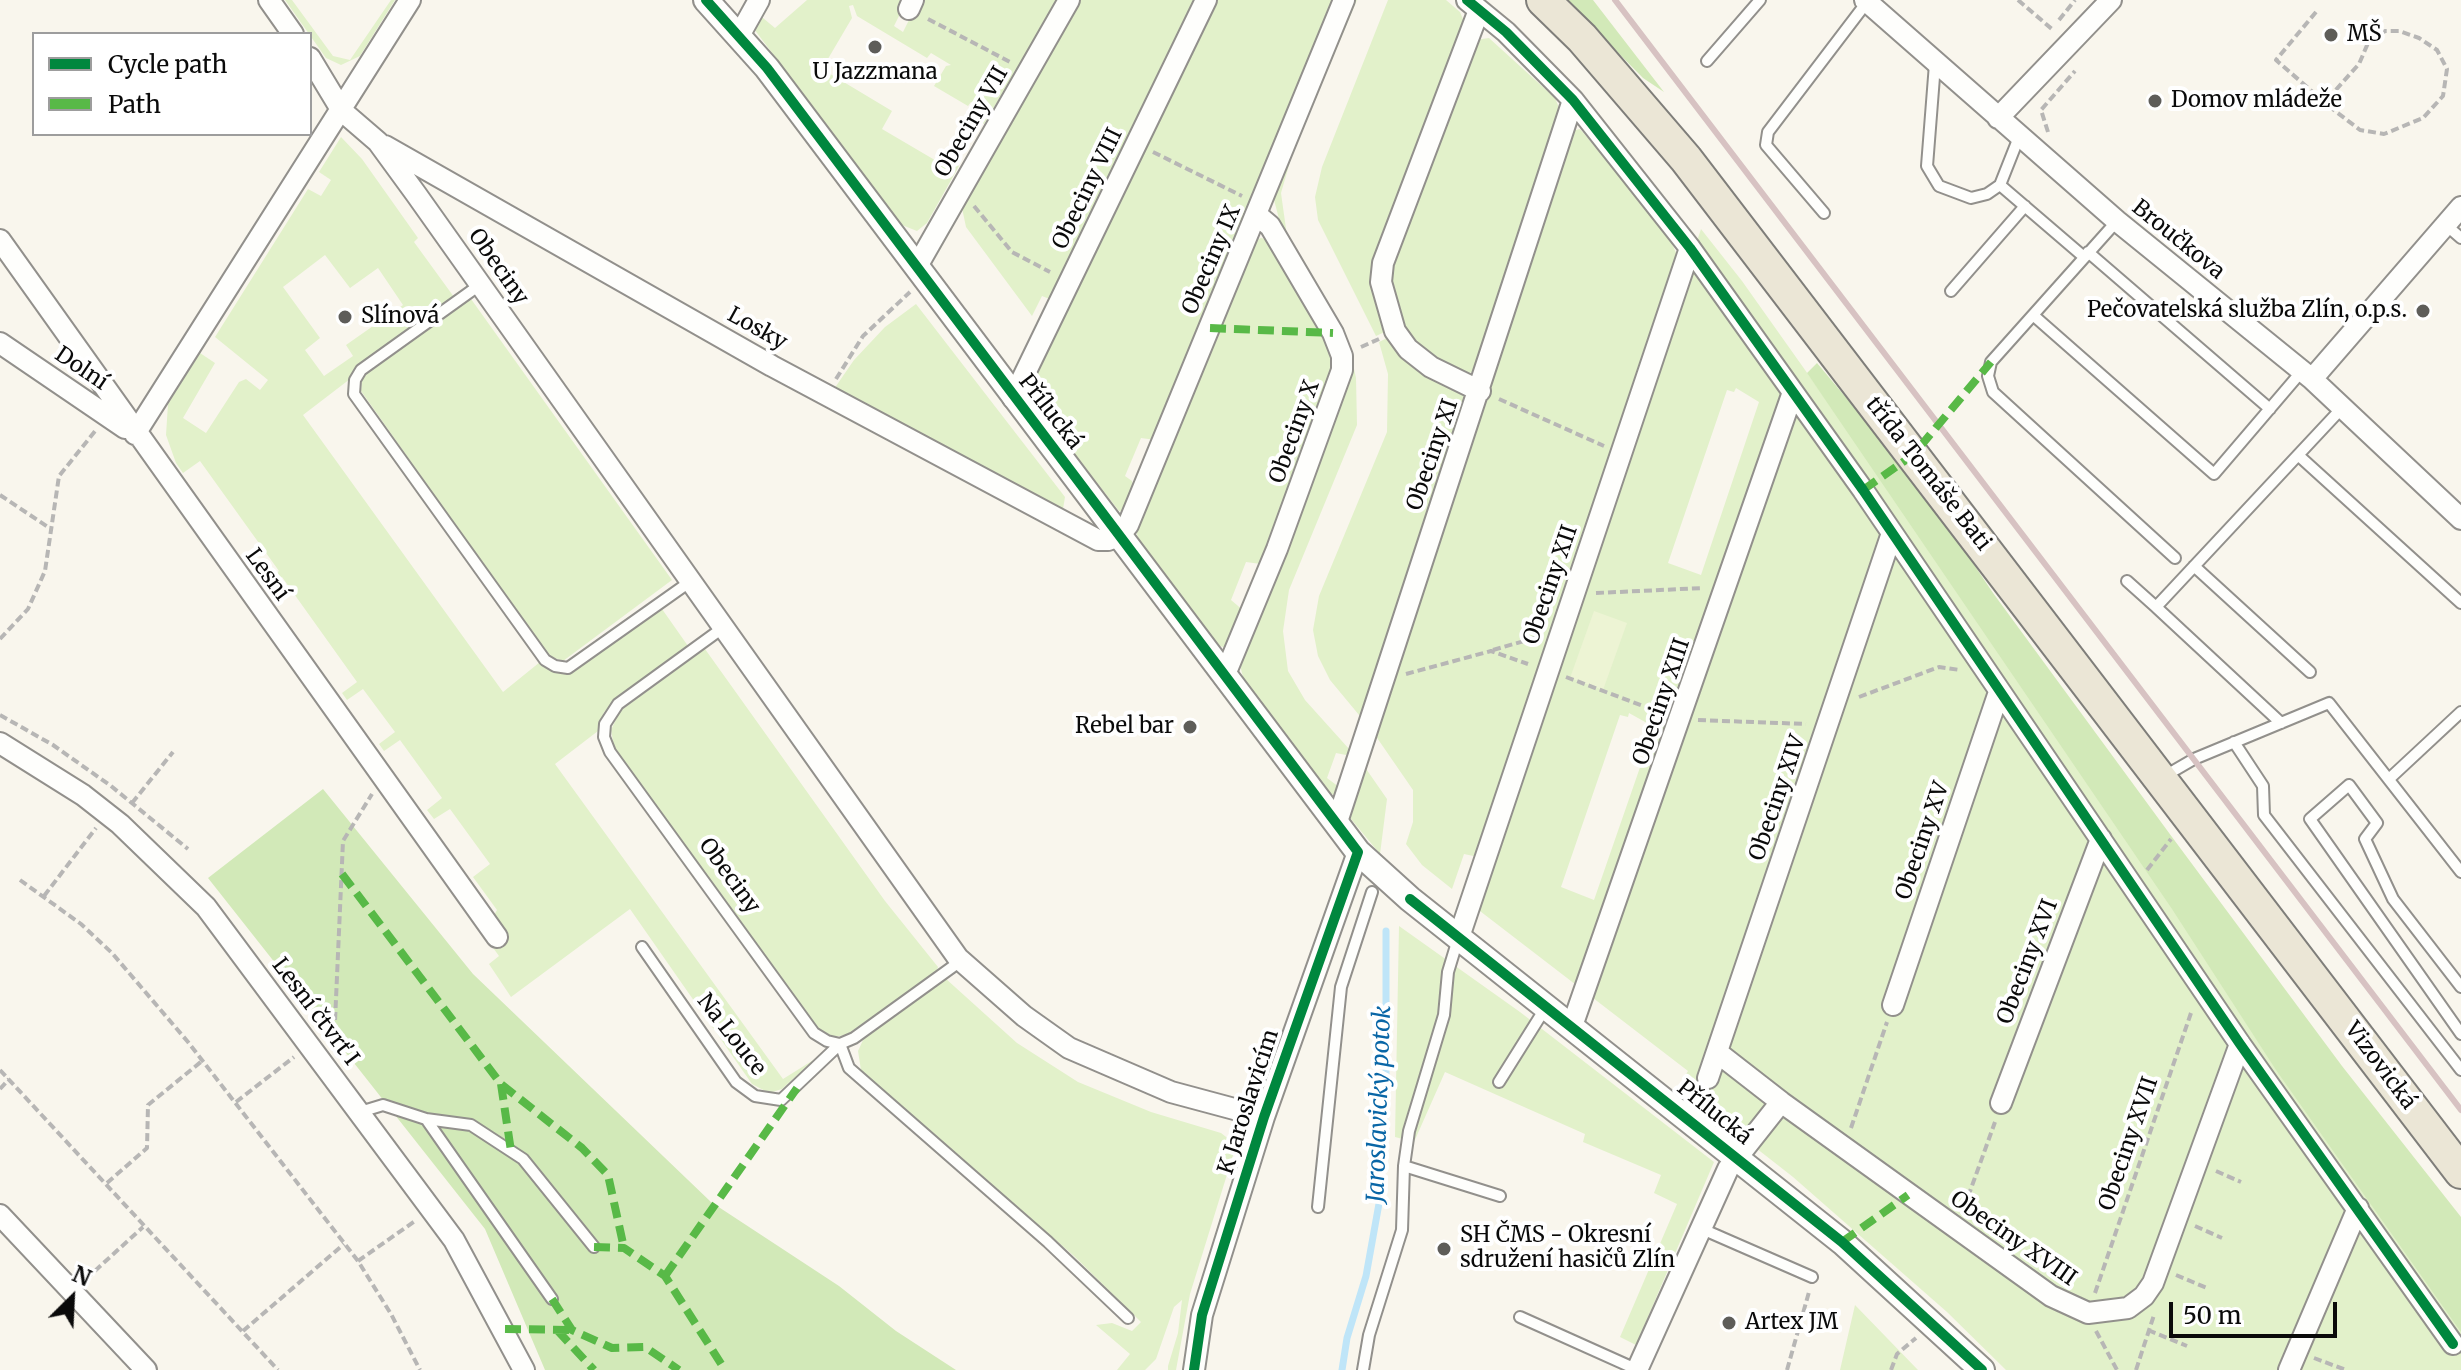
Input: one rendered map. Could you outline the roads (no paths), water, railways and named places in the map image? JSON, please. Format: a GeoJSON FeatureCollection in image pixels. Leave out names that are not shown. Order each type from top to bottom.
{"type":"FeatureCollection","features":[{"type":"Feature","properties":{"kind":"main road","name":"třída Tomáše Bati"},"geometry":{"type":"LineString","coordinates":[[1543,0],[1582,38],[1686,159],[2300,960]]}},
{"type":"Feature","properties":{"kind":"main road","name":"Vizovická"},"geometry":{"type":"LineString","coordinates":[[2300,960],[2461,1172]]}},
{"type":"Feature","properties":{"kind":"street"},"geometry":{"type":"LineString","coordinates":[[269,0],[292,32]]}},
{"type":"Feature","properties":{"kind":"street"},"geometry":{"type":"LineString","coordinates":[[135,434],[410,0]]}},
{"type":"Feature","properties":{"kind":"street","name":"Přílucká"},"geometry":{"type":"LineString","coordinates":[[706,0],[740,34],[915,278],[1013,398],[1119,536],[1358,852],[1377,884],[1410,899],[1547,1005],[1896,1289],[1982,1370]]}},
{"type":"Feature","properties":{"kind":"street"},"geometry":{"type":"LineString","coordinates":[[740,34],[759,0]]}},
{"type":"Feature","properties":{"kind":"street","name":"Obeciny VII"},"geometry":{"type":"LineString","coordinates":[[915,278],[961,190],[1069,0]]}},
{"type":"Feature","properties":{"kind":"street","name":"Obeciny VIII"},"geometry":{"type":"LineString","coordinates":[[1013,398],[1206,0]]}},
{"type":"Feature","properties":{"kind":"street","name":"Obeciny IX"},"geometry":{"type":"LineString","coordinates":[[1119,536],[1128,525],[1344,0]]}},
{"type":"Feature","properties":{"kind":"street"},"geometry":{"type":"LineString","coordinates":[[1998,118],[2111,0]]}},
{"type":"Feature","properties":{"kind":"street","name":"Broučkova"},"geometry":{"type":"LineString","coordinates":[[1866,1],[2039,155],[2307,375],[2461,519]]}},
{"type":"Feature","properties":{"kind":"street"},"geometry":{"type":"LineString","coordinates":[[1480,391],[1418,358],[1395,331],[1384,301],[1381,272],[1473,5],[1573,100],[1690,248],[1892,533],[2240,1044],[2453,1344]]}},
{"type":"Feature","properties":{"kind":"street","name":"Obeciny"},"geometry":{"type":"LineString","coordinates":[[312,61],[342,111],[378,142],[481,284],[962,960],[1024,1016],[1069,1048],[1171,1092],[1264,1117]]}},
{"type":"Feature","properties":{"kind":"street","name":"Obeciny XI"},"geometry":{"type":"LineString","coordinates":[[1336,825],[1573,100]]}},
{"type":"Feature","properties":{"kind":"street","name":"Losky"},"geometry":{"type":"LineString","coordinates":[[378,142],[826,394],[1098,540],[1119,536]]}},
{"type":"Feature","properties":{"kind":"street"},"geometry":{"type":"LineString","coordinates":[[2307,375],[2454,231],[2461,207]]}},
{"type":"Feature","properties":{"kind":"street","name":"Obeciny X"},"geometry":{"type":"LineString","coordinates":[[1224,677],[1277,549],[1336,390],[1342,356],[1333,333],[1270,226],[1257,215]]}},
{"type":"Feature","properties":{"kind":"street","name":"Lesní"},"geometry":{"type":"LineString","coordinates":[[0,240],[135,434],[497,937]]}},
{"type":"Feature","properties":{"kind":"street","name":"Obeciny XII"},"geometry":{"type":"LineString","coordinates":[[1459,937],[1690,248]]}},
{"type":"Feature","properties":{"kind":"street","name":"Dolní"},"geometry":{"type":"LineString","coordinates":[[0,343],[135,434]]}},
{"type":"Feature","properties":{"kind":"street","name":"Obeciny XIII"},"geometry":{"type":"LineString","coordinates":[[1572,1026],[1793,392]]}},
{"type":"Feature","properties":{"kind":"street","name":"Obeciny XIV"},"geometry":{"type":"LineString","coordinates":[[1708,1078],[1892,533]]}},
{"type":"Feature","properties":{"kind":"street","name":"Obeciny XV"},"geometry":{"type":"LineString","coordinates":[[1893,1005],[1994,684]]}},
{"type":"Feature","properties":{"kind":"street","name":"Lesní čtvrť I"},"geometry":{"type":"LineString","coordinates":[[0,743],[73,788],[107,823],[198,897],[432,1210],[483,1288],[524,1370]]}},
{"type":"Feature","properties":{"kind":"street","name":"Obeciny XVI"},"geometry":{"type":"LineString","coordinates":[[2001,1103],[2101,839]]}},
{"type":"Feature","properties":{"kind":"street","name":"K Jaroslavicím"},"geometry":{"type":"LineString","coordinates":[[1194,1370],[1202,1315],[1264,1117],[1349,869],[1358,852]]}},
{"type":"Feature","properties":{"kind":"street","name":"Obeciny XVIII"},"geometry":{"type":"LineString","coordinates":[[1718,1053],[1844,1149],[2051,1296],[2088,1313],[2119,1312],[2149,1291],[2240,1044]]}},
{"type":"Feature","properties":{"kind":"street"},"geometry":{"type":"LineString","coordinates":[[1638,1370],[1736,1157],[1781,1102]]}},
{"type":"Feature","properties":{"kind":"street"},"geometry":{"type":"LineString","coordinates":[[2289,1370],[2358,1208]]}},
{"type":"Feature","properties":{"kind":"street"},"geometry":{"type":"LineString","coordinates":[[0,1215],[146,1370]]}},
{"type":"Feature","properties":{"kind":"lane"},"geometry":{"type":"LineString","coordinates":[[1707,61],[1760,0]]}},
{"type":"Feature","properties":{"kind":"lane"},"geometry":{"type":"LineString","coordinates":[[1824,213],[1766,145],[1768,132],[1866,1]]}},
{"type":"Feature","properties":{"kind":"lane"},"geometry":{"type":"LineString","coordinates":[[1935,64],[1927,166],[1939,186],[1971,198],[1987,194],[2000,185],[2019,137]]}},
{"type":"Feature","properties":{"kind":"lane"},"geometry":{"type":"LineString","coordinates":[[2000,185],[2270,409]]}},
{"type":"Feature","properties":{"kind":"lane"},"geometry":{"type":"LineString","coordinates":[[1951,291],[2025,206]]}},
{"type":"Feature","properties":{"kind":"lane"},"geometry":{"type":"LineString","coordinates":[[2117,221],[1991,362],[1988,376],[1993,392],[2175,558]]}},
{"type":"Feature","properties":{"kind":"lane"},"geometry":{"type":"LineString","coordinates":[[481,284],[361,370],[355,380],[354,394],[545,660],[555,666],[568,668],[691,581]]}},
{"type":"Feature","properties":{"kind":"lane"},"geometry":{"type":"LineString","coordinates":[[2033,315],[2214,474],[2270,409],[2307,375]]}},
{"type":"Feature","properties":{"kind":"lane"},"geometry":{"type":"LineString","coordinates":[[2156,607],[2342,408]]}},
{"type":"Feature","properties":{"kind":"lane"},"geometry":{"type":"LineString","coordinates":[[2298,455],[2461,603]]}},
{"type":"Feature","properties":{"kind":"lane"},"geometry":{"type":"LineString","coordinates":[[2194,566],[2310,672]]}},
{"type":"Feature","properties":{"kind":"lane"},"geometry":{"type":"LineString","coordinates":[[2127,581],[2281,723]]}},
{"type":"Feature","properties":{"kind":"lane","name":"Obeciny"},"geometry":{"type":"LineString","coordinates":[[724,627],[618,704],[610,714],[604,737],[610,752],[814,1033],[840,1044]]}},
{"type":"Feature","properties":{"kind":"lane"},"geometry":{"type":"LineString","coordinates":[[2162,778],[2234,742],[2329,703],[2461,872]]}},
{"type":"Feature","properties":{"kind":"lane"},"geometry":{"type":"LineString","coordinates":[[2389,779],[2461,712]]}},
{"type":"Feature","properties":{"kind":"lane"},"geometry":{"type":"LineString","coordinates":[[2234,742],[2263,786],[2264,815],[2461,1070]]}},
{"type":"Feature","properties":{"kind":"lane"},"geometry":{"type":"LineString","coordinates":[[2461,987],[2393,899],[2365,839],[2377,823],[2349,785],[2310,819],[2461,1034]]}},
{"type":"Feature","properties":{"kind":"lane"},"geometry":{"type":"LineString","coordinates":[[1318,1207],[1341,987],[1377,884]]}},
{"type":"Feature","properties":{"kind":"lane"},"geometry":{"type":"LineString","coordinates":[[1363,1370],[1369,1335],[1402,1230],[1404,1166],[1409,1131],[1444,1015],[1448,972],[1459,937]]}},
{"type":"Feature","properties":{"kind":"lane","name":"Na Louce"},"geometry":{"type":"LineString","coordinates":[[642,947],[736,1082],[755,1096],[769,1101],[781,1100],[840,1044]]}},
{"type":"Feature","properties":{"kind":"lane"},"geometry":{"type":"LineString","coordinates":[[962,960],[854,1038],[840,1044],[849,1068],[1048,1242],[1128,1318]]}},
{"type":"Feature","properties":{"kind":"lane"},"geometry":{"type":"LineString","coordinates":[[1499,1082],[1547,1005]]}},
{"type":"Feature","properties":{"kind":"lane"},"geometry":{"type":"LineString","coordinates":[[360,1112],[383,1105],[426,1119],[471,1125],[523,1159],[594,1247]]}},
{"type":"Feature","properties":{"kind":"lane"},"geometry":{"type":"LineString","coordinates":[[426,1119],[552,1299]]}},
{"type":"Feature","properties":{"kind":"lane"},"geometry":{"type":"LineString","coordinates":[[1404,1166],[1500,1196]]}},
{"type":"Feature","properties":{"kind":"lane"},"geometry":{"type":"LineString","coordinates":[[1702,1229],[1812,1277]]}},
{"type":"Feature","properties":{"kind":"lane"},"geometry":{"type":"LineString","coordinates":[[1520,1317],[1638,1370]]}},
{"type":"Feature","properties":{"kind":"waterway","name":"Jaroslavický potok"},"geometry":{"type":"LineString","coordinates":[[1342,1370],[1347,1338],[1366,1276],[1380,1198],[1386,1090],[1386,931]]}},
{"type":"Feature","properties":{"kind":"railway"},"geometry":{"type":"LineString","coordinates":[[1615,0],[2461,1110]]}},
{"type":"Feature","properties":{"kind":"place","name":"MŠ"},"geometry":{"type":"Point","coordinates":[2331,35]}},
{"type":"Feature","properties":{"kind":"place","name":"U Jazzmana"},"geometry":{"type":"Point","coordinates":[875,47]}},
{"type":"Feature","properties":{"kind":"place","name":"Domov mládeže"},"geometry":{"type":"Point","coordinates":[2155,101]}},
{"type":"Feature","properties":{"kind":"place","name":"Pečovatelská služba Zlín, o.p.s."},"geometry":{"type":"Point","coordinates":[2423,311]}},
{"type":"Feature","properties":{"kind":"place","name":"Slínová"},"geometry":{"type":"Point","coordinates":[345,317]}},
{"type":"Feature","properties":{"kind":"place","name":"Rebel bar"},"geometry":{"type":"Point","coordinates":[1190,727]}},
{"type":"Feature","properties":{"kind":"place","name":"SH ČMS - Okresní sdružení hasičů Zlín"},"geometry":{"type":"Point","coordinates":[1444,1249]}},
{"type":"Feature","properties":{"kind":"place","name":"Artex JM"},"geometry":{"type":"Point","coordinates":[1729,1323]}}]}
